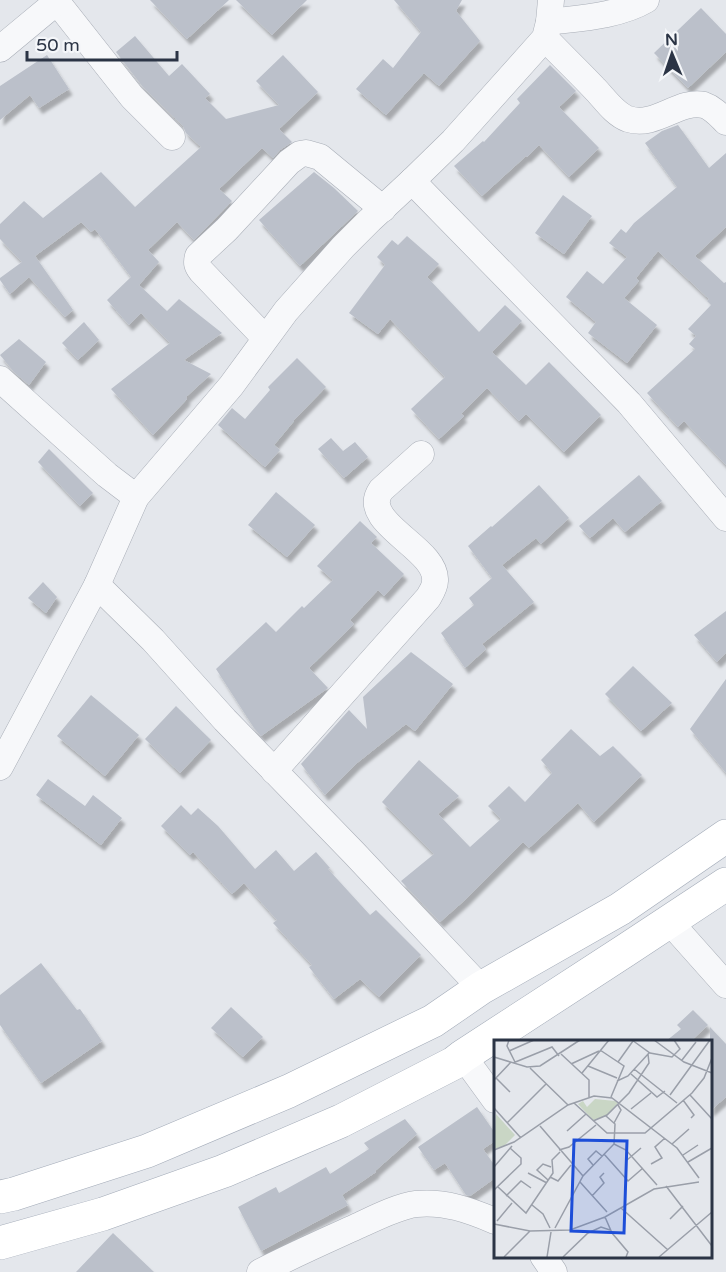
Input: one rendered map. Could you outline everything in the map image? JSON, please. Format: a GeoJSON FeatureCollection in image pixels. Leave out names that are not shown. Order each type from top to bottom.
{"type":"FeatureCollection","features":[{"type":"Feature","properties":{"kind":"main road"},"geometry":{"type":"LineString","coordinates":[[0,1197],[147,1151],[289,1091],[433,1021],[482,988],[620,909],[726,836]]}},
{"type":"Feature","properties":{"kind":"main road"},"geometry":{"type":"LineString","coordinates":[[0,1243],[103,1214],[224,1171],[341,1122],[454,1063],[726,884]]}},
{"type":"Feature","properties":{"kind":"street"},"geometry":{"type":"LineString","coordinates":[[0,767],[97,585],[136,497],[231,386],[286,311],[343,247],[453,141],[548,20],[592,17],[636,6],[646,0]]}},
{"type":"Feature","properties":{"kind":"street"},"geometry":{"type":"LineString","coordinates":[[0,49],[58,1],[132,97],[172,137]]}},
{"type":"Feature","properties":{"kind":"street"},"geometry":{"type":"LineString","coordinates":[[548,20],[597,90],[618,113],[629,119],[646,121],[694,104],[706,106],[726,122]]}},
{"type":"Feature","properties":{"kind":"street"},"geometry":{"type":"LineString","coordinates":[[266,338],[201,271],[197,266],[198,256],[227,229],[289,162],[300,154],[306,153],[320,157],[383,208]]}},
{"type":"Feature","properties":{"kind":"street"},"geometry":{"type":"LineString","coordinates":[[412,182],[629,403],[726,518]]}},
{"type":"Feature","properties":{"kind":"street"},"geometry":{"type":"LineString","coordinates":[[0,379],[107,475],[136,497]]}},
{"type":"Feature","properties":{"kind":"street"},"geometry":{"type":"LineString","coordinates":[[274,771],[433,590],[436,579],[432,565],[382,518],[377,507],[376,496],[421,454]]}},
{"type":"Feature","properties":{"kind":"street"},"geometry":{"type":"LineString","coordinates":[[97,585],[153,640],[225,720],[482,988]]}},
{"type":"Feature","properties":{"kind":"street"},"geometry":{"type":"LineString","coordinates":[[669,921],[726,985]]}},
{"type":"Feature","properties":{"kind":"street"},"geometry":{"type":"LineString","coordinates":[[463,1056],[494,1099]]}},
{"type":"Feature","properties":{"kind":"street"},"geometry":{"type":"LineString","coordinates":[[260,1272],[384,1214],[413,1204],[441,1203],[470,1210],[494,1221]]}},
{"type":"Feature","properties":{"kind":"street"},"geometry":{"type":"LineString","coordinates":[[544,1257],[554,1272]]}},
{"type":"Feature","properties":{"kind":"building"},"geometry":{"type":"Polygon","coordinates":[[[150,0],[229,0],[187,39],[150,0]]]}},
{"type":"Feature","properties":{"kind":"building"},"geometry":{"type":"Polygon","coordinates":[[[236,0],[307,0],[272,35],[236,0]]]}},
{"type":"Feature","properties":{"kind":"building"},"geometry":{"type":"Polygon","coordinates":[[[394,0],[462,0],[456,11],[480,41],[439,86],[424,73],[386,115],[356,89],[383,59],[393,68],[421,32],[394,0]]]}},
{"type":"Feature","properties":{"kind":"building"},"geometry":{"type":"Polygon","coordinates":[[[701,8],[726,34],[726,52],[688,88],[654,53],[701,8]]]}},
{"type":"Feature","properties":{"kind":"building"},"geometry":{"type":"Polygon","coordinates":[[[135,36],[169,76],[182,64],[210,94],[205,98],[226,119],[279,105],[256,81],[283,55],[318,92],[279,129],[292,142],[273,158],[262,148],[219,189],[232,201],[194,240],[177,222],[148,250],[159,262],[139,285],[167,311],[179,299],[222,333],[184,360],[211,374],[186,397],[187,399],[153,435],[111,389],[170,343],[141,313],[129,325],[107,300],[131,277],[95,229],[91,232],[81,222],[35,256],[73,310],[65,317],[29,277],[10,294],[0,280],[22,262],[0,239],[0,224],[24,201],[43,218],[101,172],[135,207],[201,147],[143,87],[116,52],[135,36]]]}},
{"type":"Feature","properties":{"kind":"building"},"geometry":{"type":"Polygon","coordinates":[[[47,55],[69,89],[39,108],[30,95],[0,120],[0,86],[47,55]]]}},
{"type":"Feature","properties":{"kind":"building"},"geometry":{"type":"Polygon","coordinates":[[[550,65],[576,91],[559,107],[599,148],[569,177],[539,145],[482,196],[454,166],[484,142],[520,103],[517,99],[550,65]]]}},
{"type":"Feature","properties":{"kind":"building"},"geometry":{"type":"Polygon","coordinates":[[[678,125],[709,168],[726,153],[726,227],[695,256],[724,283],[726,282],[726,465],[684,421],[678,427],[647,393],[695,349],[689,344],[696,336],[688,329],[711,305],[707,301],[709,299],[658,251],[636,278],[639,281],[624,298],[657,325],[627,363],[588,333],[596,322],[566,297],[587,271],[603,284],[627,257],[609,243],[621,229],[626,233],[634,223],[677,187],[645,143],[662,131],[678,125]]]}},
{"type":"Feature","properties":{"kind":"building"},"geometry":{"type":"Polygon","coordinates":[[[314,172],[358,211],[300,266],[259,220],[314,172]]]}},
{"type":"Feature","properties":{"kind":"building"},"geometry":{"type":"Polygon","coordinates":[[[563,195],[592,216],[564,254],[535,233],[563,195]]]}},
{"type":"Feature","properties":{"kind":"building"},"geometry":{"type":"Polygon","coordinates":[[[407,236],[439,264],[427,277],[479,332],[505,305],[522,321],[492,352],[526,385],[549,362],[601,415],[564,452],[526,414],[519,421],[487,388],[461,414],[464,416],[439,439],[411,409],[445,377],[390,319],[378,334],[349,313],[385,265],[377,257],[392,240],[398,245],[407,236]]]}},
{"type":"Feature","properties":{"kind":"building"},"geometry":{"type":"Polygon","coordinates":[[[84,322],[99,340],[78,360],[62,343],[84,322]]]}},
{"type":"Feature","properties":{"kind":"building"},"geometry":{"type":"Polygon","coordinates":[[[19,339],[46,362],[29,385],[0,355],[19,339]]]}},
{"type":"Feature","properties":{"kind":"building"},"geometry":{"type":"Polygon","coordinates":[[[297,358],[326,387],[274,445],[280,450],[265,467],[218,425],[232,408],[245,419],[270,390],[268,387],[297,358]]]}},
{"type":"Feature","properties":{"kind":"building"},"geometry":{"type":"Polygon","coordinates":[[[331,438],[343,451],[355,442],[368,457],[344,478],[318,449],[331,438]]]}},
{"type":"Feature","properties":{"kind":"building"},"geometry":{"type":"Polygon","coordinates":[[[49,449],[93,493],[80,506],[38,462],[49,449]]]}},
{"type":"Feature","properties":{"kind":"building"},"geometry":{"type":"Polygon","coordinates":[[[639,475],[662,501],[625,532],[613,518],[590,538],[579,526],[639,475]]]}},
{"type":"Feature","properties":{"kind":"building"},"geometry":{"type":"Polygon","coordinates":[[[539,485],[569,518],[541,544],[536,538],[502,565],[534,602],[482,644],[486,649],[465,668],[441,633],[474,605],[469,598],[492,578],[468,546],[539,485]]]}},
{"type":"Feature","properties":{"kind":"building"},"geometry":{"type":"Polygon","coordinates":[[[276,492],[315,525],[287,557],[248,525],[276,492]]]}},
{"type":"Feature","properties":{"kind":"building"},"geometry":{"type":"Polygon","coordinates":[[[360,521],[377,537],[371,543],[404,574],[384,596],[378,590],[350,620],[354,624],[309,668],[328,688],[261,736],[216,669],[266,622],[276,632],[333,580],[317,566],[360,521]]]}},
{"type":"Feature","properties":{"kind":"building"},"geometry":{"type":"Polygon","coordinates":[[[43,582],[57,597],[46,613],[28,598],[43,582]]]}},
{"type":"Feature","properties":{"kind":"building"},"geometry":{"type":"Polygon","coordinates":[[[726,611],[726,653],[717,662],[694,635],[726,611]]]}},
{"type":"Feature","properties":{"kind":"building"},"geometry":{"type":"Polygon","coordinates":[[[411,652],[453,684],[415,731],[406,724],[357,763],[325,795],[301,764],[349,710],[367,729],[363,697],[411,652]]]}},
{"type":"Feature","properties":{"kind":"building"},"geometry":{"type":"Polygon","coordinates":[[[633,666],[672,703],[641,731],[605,694],[633,666]]]}},
{"type":"Feature","properties":{"kind":"building"},"geometry":{"type":"Polygon","coordinates":[[[726,679],[726,773],[690,729],[726,679]]]}},
{"type":"Feature","properties":{"kind":"building"},"geometry":{"type":"Polygon","coordinates":[[[91,695],[139,735],[105,776],[57,736],[91,695]]]}},
{"type":"Feature","properties":{"kind":"building"},"geometry":{"type":"Polygon","coordinates":[[[176,706],[211,740],[180,773],[145,739],[176,706]]]}},
{"type":"Feature","properties":{"kind":"building"},"geometry":{"type":"Polygon","coordinates":[[[571,729],[600,756],[613,746],[642,775],[594,822],[578,803],[529,848],[523,842],[440,922],[401,881],[434,854],[382,802],[419,760],[459,796],[438,814],[470,847],[501,819],[488,806],[509,786],[525,802],[552,773],[541,760],[571,729]]]}},
{"type":"Feature","properties":{"kind":"building"},"geometry":{"type":"Polygon","coordinates":[[[48,779],[85,806],[93,795],[122,818],[101,845],[36,795],[48,779]]]}},
{"type":"Feature","properties":{"kind":"building"},"geometry":{"type":"Polygon","coordinates":[[[181,805],[191,815],[198,808],[218,826],[255,869],[276,850],[294,871],[316,852],[330,868],[328,869],[370,915],[376,910],[421,955],[379,997],[360,979],[334,999],[309,967],[312,965],[273,923],[277,920],[244,883],[232,894],[193,852],[190,855],[161,826],[181,805]]]}},
{"type":"Feature","properties":{"kind":"building"},"geometry":{"type":"Polygon","coordinates":[[[41,963],[77,1010],[80,1009],[102,1041],[41,1083],[0,1025],[0,995],[41,963]]]}},
{"type":"Feature","properties":{"kind":"building"},"geometry":{"type":"Polygon","coordinates":[[[231,1007],[263,1037],[243,1057],[211,1028],[231,1007]]]}},
{"type":"Feature","properties":{"kind":"building"},"geometry":{"type":"Polygon","coordinates":[[[693,1010],[708,1025],[692,1040],[667,1040],[681,1029],[677,1025],[693,1010]]]}},
{"type":"Feature","properties":{"kind":"building"},"geometry":{"type":"Polygon","coordinates":[[[710,1027],[726,1044],[726,1097],[711,1110],[711,1040],[710,1027]]]}},
{"type":"Feature","properties":{"kind":"building"},"geometry":{"type":"Polygon","coordinates":[[[477,1107],[494,1132],[494,1142],[483,1149],[494,1165],[494,1179],[470,1196],[466,1195],[445,1163],[434,1170],[418,1147],[477,1107]]]}},
{"type":"Feature","properties":{"kind":"building"},"geometry":{"type":"Polygon","coordinates":[[[405,1119],[417,1134],[376,1172],[342,1195],[348,1205],[261,1251],[238,1207],[276,1187],[279,1193],[326,1167],[330,1174],[369,1149],[364,1143],[405,1119]]]}},
{"type":"Feature","properties":{"kind":"building"},"geometry":{"type":"Polygon","coordinates":[[[113,1233],[154,1272],[76,1272],[113,1233]]]}}]}
